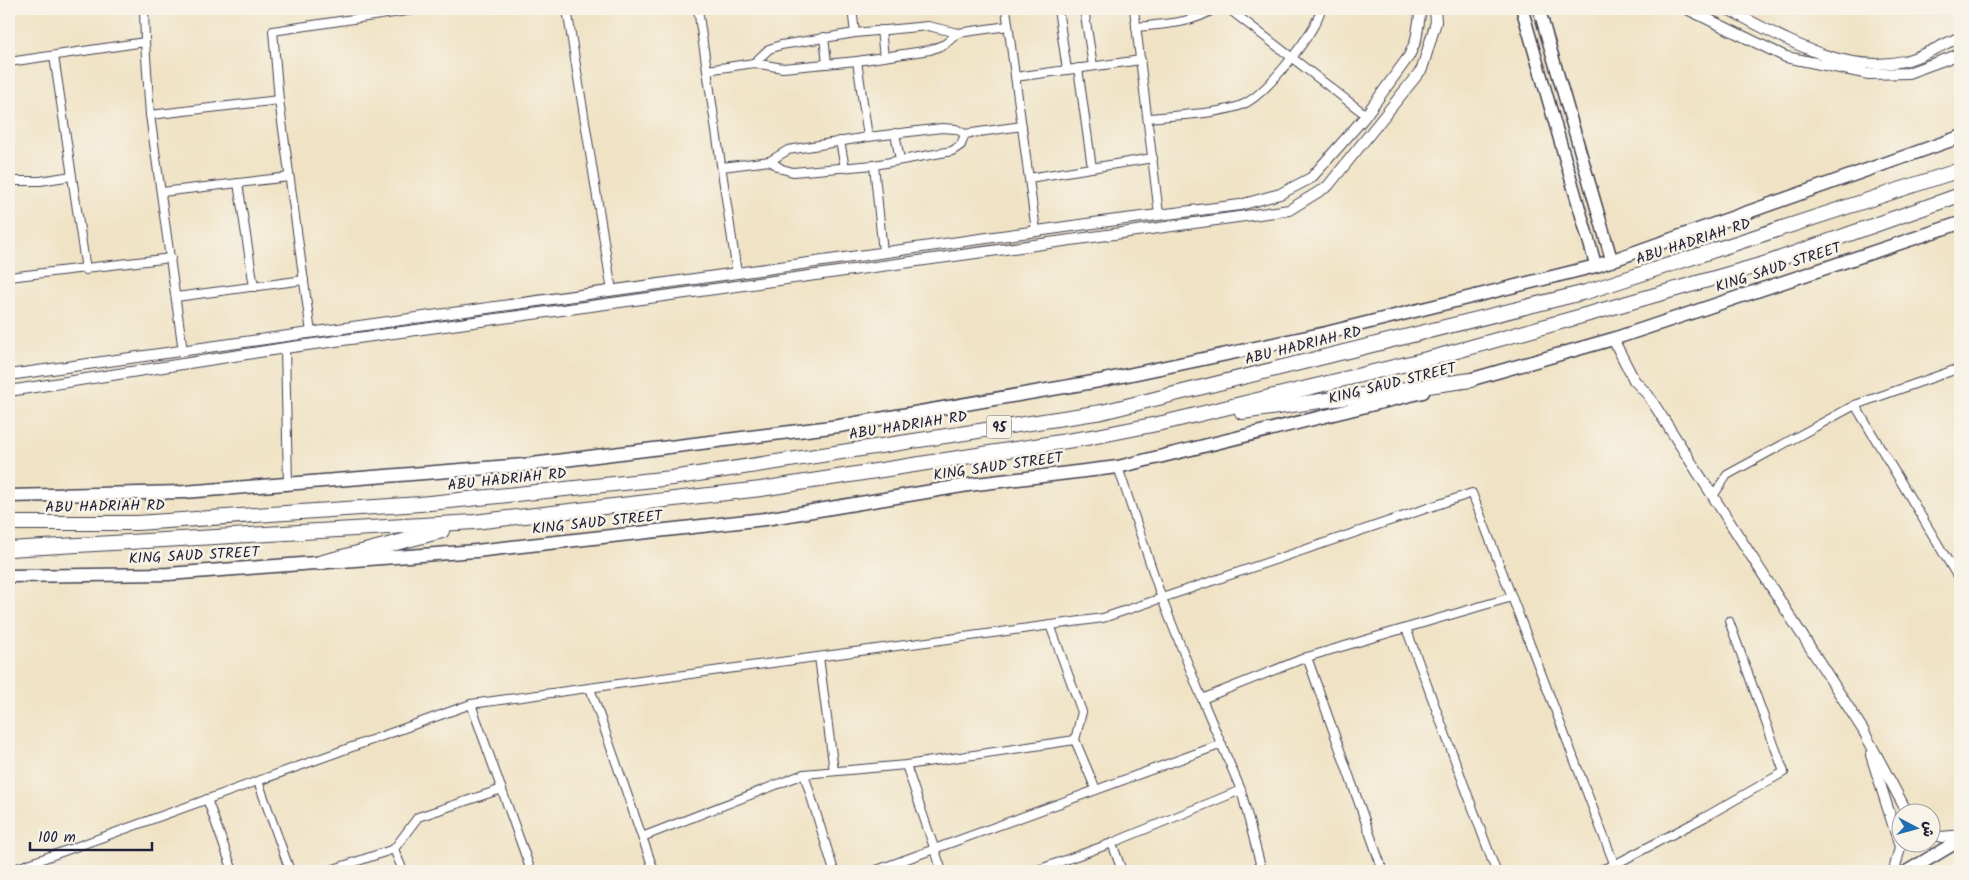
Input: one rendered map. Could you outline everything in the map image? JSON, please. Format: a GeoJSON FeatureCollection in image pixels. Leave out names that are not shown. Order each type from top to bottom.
{"type":"FeatureCollection","features":[{"type":"Feature","properties":{"kind":"highway","name":"ABU HADRIAH RD"},"geometry":{"type":"LineString","coordinates":[[9,523],[137,523],[420,504],[672,478],[1102,412],[1586,292],[1960,170]]}},
{"type":"Feature","properties":{"kind":"highway","name":"95"},"geometry":{"type":"LineString","coordinates":[[9,549],[474,522],[761,490],[1092,438],[1167,422],[1439,356],[1767,263],[1960,196]]}},
{"type":"Feature","properties":{"kind":"highway"},"geometry":{"type":"LineString","coordinates":[[1167,422],[1471,380]]}},
{"type":"Feature","properties":{"kind":"highway"},"geometry":{"type":"LineString","coordinates":[[319,563],[474,522]]}},
{"type":"Feature","properties":{"kind":"main road"},"geometry":{"type":"LineString","coordinates":[[1522,9],[1596,266]]}},
{"type":"Feature","properties":{"kind":"main road"},"geometry":{"type":"LineString","coordinates":[[1539,9],[1612,261]]}},
{"type":"Feature","properties":{"kind":"main road"},"geometry":{"type":"LineString","coordinates":[[9,496],[184,492],[524,465],[839,426],[1099,381],[1326,333],[1596,266],[1960,137]]}},
{"type":"Feature","properties":{"kind":"main road","name":"KING SAUD STREET"},"geometry":{"type":"LineString","coordinates":[[9,576],[168,574],[476,551],[765,519],[968,485],[1118,467],[1471,380],[1613,339],[1960,223]]}},
{"type":"Feature","properties":{"kind":"main road"},"geometry":{"type":"LineString","coordinates":[[1908,871],[1960,840]]}},
{"type":"Feature","properties":{"kind":"street"},"geometry":{"type":"LineString","coordinates":[[144,9],[150,115],[183,351]]}},
{"type":"Feature","properties":{"kind":"street"},"geometry":{"type":"LineString","coordinates":[[311,333],[279,100],[273,31],[420,9]]}},
{"type":"Feature","properties":{"kind":"street"},"geometry":{"type":"LineString","coordinates":[[567,9],[612,290]]}},
{"type":"Feature","properties":{"kind":"street"},"geometry":{"type":"LineString","coordinates":[[698,9],[737,273]]}},
{"type":"Feature","properties":{"kind":"street"},"geometry":{"type":"LineString","coordinates":[[852,9],[855,33]]}},
{"type":"Feature","properties":{"kind":"street"},"geometry":{"type":"LineString","coordinates":[[1006,9],[1036,231]]}},
{"type":"Feature","properties":{"kind":"street"},"geometry":{"type":"LineString","coordinates":[[1058,9],[1067,70]]}},
{"type":"Feature","properties":{"kind":"street"},"geometry":{"type":"LineString","coordinates":[[1084,9],[1093,66]]}},
{"type":"Feature","properties":{"kind":"street"},"geometry":{"type":"LineString","coordinates":[[1134,9],[1149,118],[1159,214]]}},
{"type":"Feature","properties":{"kind":"street"},"geometry":{"type":"LineString","coordinates":[[1136,28],[1187,21],[1202,17],[1214,9]]}},
{"type":"Feature","properties":{"kind":"street"},"geometry":{"type":"LineString","coordinates":[[1229,9],[1366,114]]}},
{"type":"Feature","properties":{"kind":"street"},"geometry":{"type":"LineString","coordinates":[[1149,118],[1226,109],[1243,104],[1257,96],[1292,57],[1309,33],[1321,9]]}},
{"type":"Feature","properties":{"kind":"street"},"geometry":{"type":"LineString","coordinates":[[9,375],[883,252],[1159,214],[1240,205],[1280,194],[1311,178],[1366,114],[1409,56],[1416,40],[1421,9]]}},
{"type":"Feature","properties":{"kind":"street"},"geometry":{"type":"LineString","coordinates":[[9,391],[285,348],[1289,210],[1328,186],[1422,70],[1436,22],[1435,9]]}},
{"type":"Feature","properties":{"kind":"street"},"geometry":{"type":"LineString","coordinates":[[1687,9],[1786,58],[1869,74],[1908,74],[1960,54]]}},
{"type":"Feature","properties":{"kind":"street"},"geometry":{"type":"LineString","coordinates":[[1727,9],[1785,40],[1841,60],[1884,63],[1902,61],[1960,37]]}},
{"type":"Feature","properties":{"kind":"street"},"geometry":{"type":"LineString","coordinates":[[754,63],[769,49],[824,37],[928,26],[958,33],[1008,26]]}},
{"type":"Feature","properties":{"kind":"street"},"geometry":{"type":"LineString","coordinates":[[881,30],[884,57]]}},
{"type":"Feature","properties":{"kind":"street"},"geometry":{"type":"LineString","coordinates":[[707,70],[754,63],[783,68],[857,61],[930,50],[945,44],[958,33]]}},
{"type":"Feature","properties":{"kind":"street"},"geometry":{"type":"LineString","coordinates":[[824,37],[827,64]]}},
{"type":"Feature","properties":{"kind":"street"},"geometry":{"type":"LineString","coordinates":[[9,62],[145,42]]}},
{"type":"Feature","properties":{"kind":"street"},"geometry":{"type":"LineString","coordinates":[[54,56],[86,270]]}},
{"type":"Feature","properties":{"kind":"street"},"geometry":{"type":"LineString","coordinates":[[1015,77],[1141,60]]}},
{"type":"Feature","properties":{"kind":"street"},"geometry":{"type":"LineString","coordinates":[[857,61],[868,137]]}},
{"type":"Feature","properties":{"kind":"street"},"geometry":{"type":"LineString","coordinates":[[1078,68],[1092,168]]}},
{"type":"Feature","properties":{"kind":"street"},"geometry":{"type":"LineString","coordinates":[[150,115],[279,100]]}},
{"type":"Feature","properties":{"kind":"street"},"geometry":{"type":"LineString","coordinates":[[722,167],[770,160],[788,150],[895,133],[950,128],[965,134],[1022,126]]}},
{"type":"Feature","properties":{"kind":"street"},"geometry":{"type":"LineString","coordinates":[[895,133],[900,160]]}},
{"type":"Feature","properties":{"kind":"street"},"geometry":{"type":"LineString","coordinates":[[770,160],[782,169],[793,172],[874,165],[952,151],[961,145],[965,134]]}},
{"type":"Feature","properties":{"kind":"street"},"geometry":{"type":"LineString","coordinates":[[840,141],[844,168]]}},
{"type":"Feature","properties":{"kind":"street"},"geometry":{"type":"LineString","coordinates":[[1029,178],[1153,158]]}},
{"type":"Feature","properties":{"kind":"street"},"geometry":{"type":"LineString","coordinates":[[874,165],[883,252]]}},
{"type":"Feature","properties":{"kind":"street"},"geometry":{"type":"LineString","coordinates":[[9,181],[40,181],[72,176]]}},
{"type":"Feature","properties":{"kind":"street"},"geometry":{"type":"LineString","coordinates":[[162,192],[289,177]]}},
{"type":"Feature","properties":{"kind":"street"},"geometry":{"type":"LineString","coordinates":[[238,183],[254,287]]}},
{"type":"Feature","properties":{"kind":"street"},"geometry":{"type":"LineString","coordinates":[[9,278],[86,270],[170,258]]}},
{"type":"Feature","properties":{"kind":"street"},"geometry":{"type":"LineString","coordinates":[[176,297],[304,280]]}},
{"type":"Feature","properties":{"kind":"street"},"geometry":{"type":"LineString","coordinates":[[1613,339],[1634,380],[1648,395],[1863,730],[1902,802]]}},
{"type":"Feature","properties":{"kind":"street"},"geometry":{"type":"LineString","coordinates":[[285,348],[288,484]]}},
{"type":"Feature","properties":{"kind":"street"},"geometry":{"type":"LineString","coordinates":[[1713,496],[1727,476],[1855,405],[1960,368]]}},
{"type":"Feature","properties":{"kind":"street"},"geometry":{"type":"LineString","coordinates":[[1855,405],[1960,581]]}},
{"type":"Feature","properties":{"kind":"street"},"geometry":{"type":"LineString","coordinates":[[1118,467],[1162,599],[1241,790],[1262,871]]}},
{"type":"Feature","properties":{"kind":"street"},"geometry":{"type":"LineString","coordinates":[[9,871],[471,704],[1103,618],[1472,493],[1616,868]]}},
{"type":"Feature","properties":{"kind":"street"},"geometry":{"type":"LineString","coordinates":[[1202,699],[1307,656],[1512,597]]}},
{"type":"Feature","properties":{"kind":"street"},"geometry":{"type":"LineString","coordinates":[[1597,871],[1616,868],[1784,772],[1730,621]]}},
{"type":"Feature","properties":{"kind":"street"},"geometry":{"type":"LineString","coordinates":[[1050,625],[1082,712],[1075,740],[1096,790]]}},
{"type":"Feature","properties":{"kind":"street"},"geometry":{"type":"LineString","coordinates":[[1406,628],[1496,871]]}},
{"type":"Feature","properties":{"kind":"street"},"geometry":{"type":"LineString","coordinates":[[1307,656],[1383,871]]}},
{"type":"Feature","properties":{"kind":"street"},"geometry":{"type":"LineString","coordinates":[[818,657],[834,771]]}},
{"type":"Feature","properties":{"kind":"street"},"geometry":{"type":"LineString","coordinates":[[590,688],[654,871]]}},
{"type":"Feature","properties":{"kind":"street"},"geometry":{"type":"LineString","coordinates":[[471,704],[531,871]]}},
{"type":"Feature","properties":{"kind":"street"},"geometry":{"type":"LineString","coordinates":[[1863,730],[1900,847],[1894,871]]}},
{"type":"Feature","properties":{"kind":"street"},"geometry":{"type":"LineString","coordinates":[[642,837],[804,774],[906,765],[1075,740]]}},
{"type":"Feature","properties":{"kind":"street"},"geometry":{"type":"LineString","coordinates":[[874,871],[1222,744]]}},
{"type":"Feature","properties":{"kind":"street"},"geometry":{"type":"LineString","coordinates":[[906,765],[933,850],[942,871]]}},
{"type":"Feature","properties":{"kind":"street"},"geometry":{"type":"LineString","coordinates":[[804,774],[834,871]]}},
{"type":"Feature","properties":{"kind":"street"},"geometry":{"type":"LineString","coordinates":[[258,781],[290,871]]}},
{"type":"Feature","properties":{"kind":"street"},"geometry":{"type":"LineString","coordinates":[[328,871],[394,849],[418,817],[502,789]]}},
{"type":"Feature","properties":{"kind":"street"},"geometry":{"type":"LineString","coordinates":[[1035,871],[1112,843],[1241,790]]}},
{"type":"Feature","properties":{"kind":"street"},"geometry":{"type":"LineString","coordinates":[[207,800],[233,871]]}},
{"type":"Feature","properties":{"kind":"street"},"geometry":{"type":"LineString","coordinates":[[1942,837],[1960,835]]}},
{"type":"Feature","properties":{"kind":"street"},"geometry":{"type":"LineString","coordinates":[[1112,843],[1122,871]]}},
{"type":"Feature","properties":{"kind":"street"},"geometry":{"type":"LineString","coordinates":[[394,849],[403,871]]}}]}
